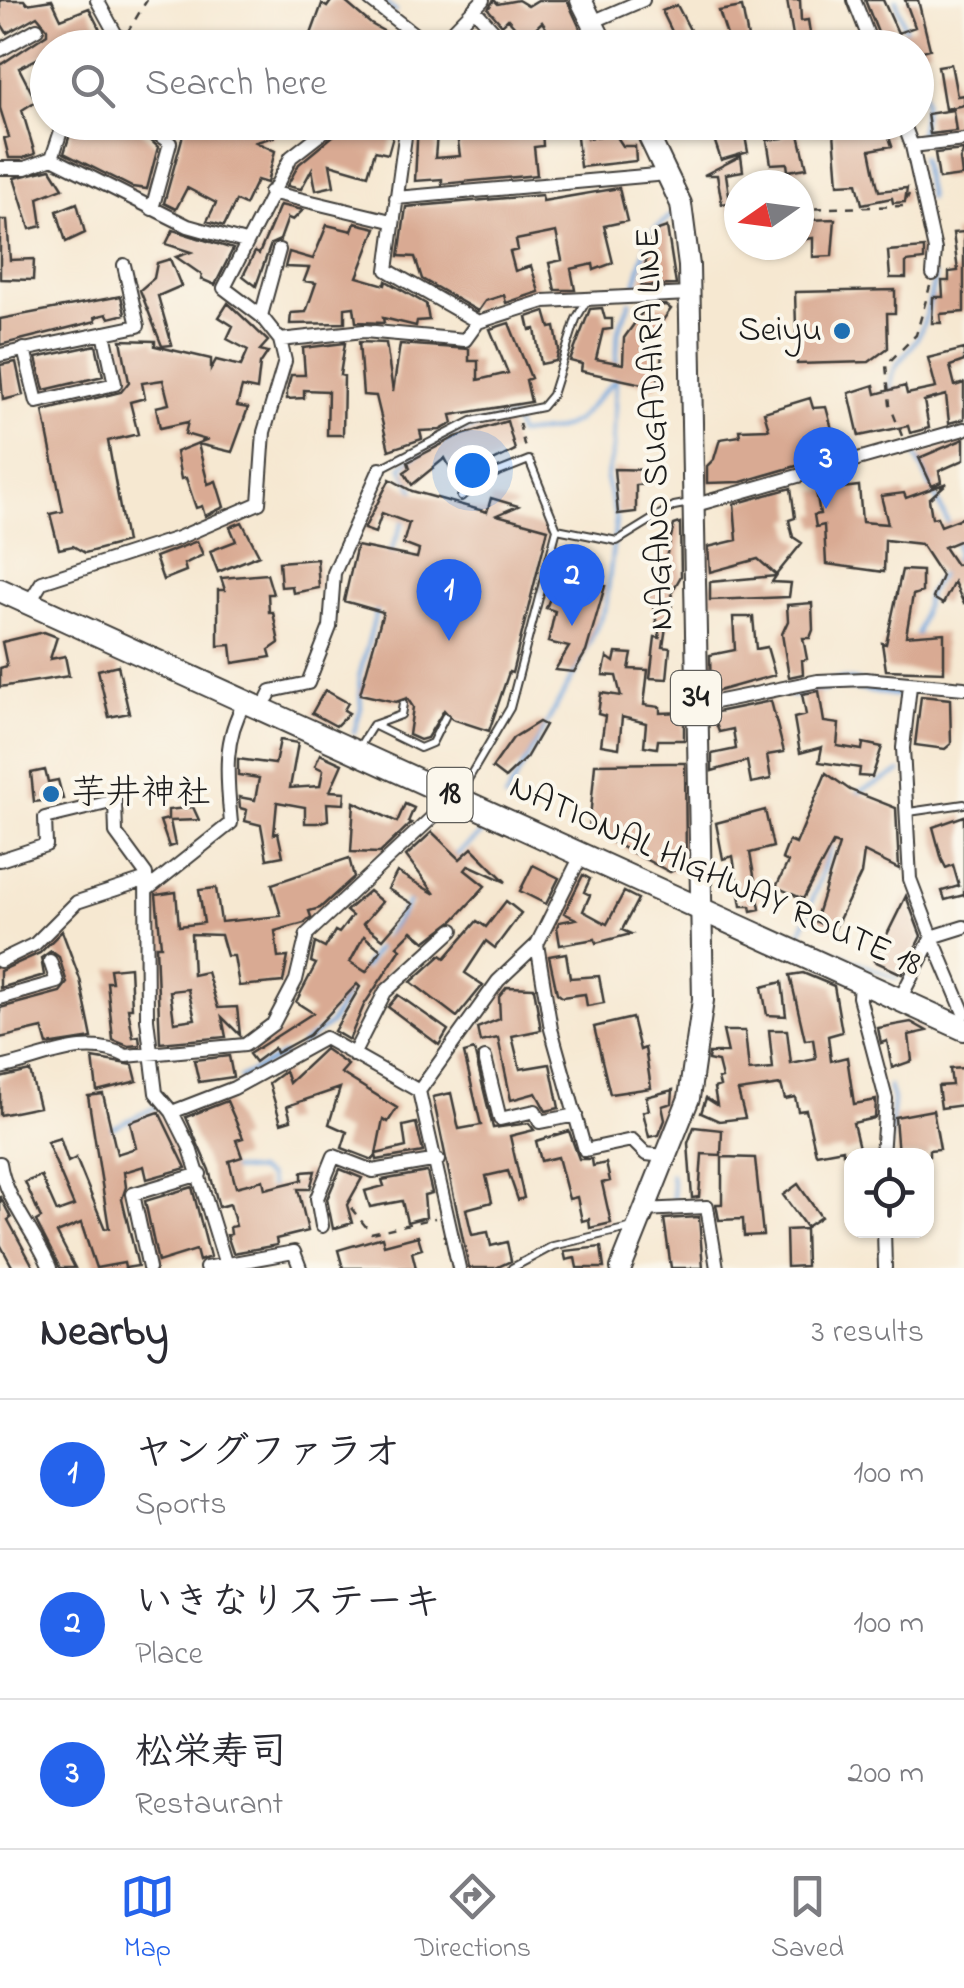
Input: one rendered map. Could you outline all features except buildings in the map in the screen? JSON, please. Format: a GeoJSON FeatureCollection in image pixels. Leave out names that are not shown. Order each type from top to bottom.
{"type":"FeatureCollection","features":[{"type":"Feature","properties":{"kind":"highway","name":"NATIONAL HIGHWAY ROUTE 18"},"geometry":{"type":"LineString","coordinates":[[0,590],[257,700],[357,752],[964,1029]]}},
{"type":"Feature","properties":{"kind":"main road"},"geometry":{"type":"LineString","coordinates":[[580,0],[596,30]]}},
{"type":"Feature","properties":{"kind":"main road","name":"NAGANO SUGADAIRA LINE"},"geometry":{"type":"LineString","coordinates":[[620,1268],[690,1098],[700,1043],[702,908],[686,232],[667,174],[651,140]]}},
{"type":"Feature","properties":{"kind":"street"},"geometry":{"type":"LineString","coordinates":[[97,0],[111,30]]}},
{"type":"Feature","properties":{"kind":"street"},"geometry":{"type":"LineString","coordinates":[[370,0],[410,30]]}},
{"type":"Feature","properties":{"kind":"street"},"geometry":{"type":"LineString","coordinates":[[592,22],[643,0]]}},
{"type":"Feature","properties":{"kind":"street"},"geometry":{"type":"LineString","coordinates":[[854,0],[866,30]]}},
{"type":"Feature","properties":{"kind":"street"},"geometry":{"type":"LineString","coordinates":[[453,30],[479,5],[496,30]]}},
{"type":"Feature","properties":{"kind":"street"},"geometry":{"type":"LineString","coordinates":[[0,48],[30,32]]}},
{"type":"Feature","properties":{"kind":"street"},"geometry":{"type":"LineString","coordinates":[[52,158],[58,140]]}},
{"type":"Feature","properties":{"kind":"street"},"geometry":{"type":"LineString","coordinates":[[152,209],[170,143],[166,140]]}},
{"type":"Feature","properties":{"kind":"street"},"geometry":{"type":"LineString","coordinates":[[29,604],[42,582],[178,538],[259,503],[264,432],[285,361],[280,340],[260,316],[224,288],[270,192],[292,158],[314,140]]}},
{"type":"Feature","properties":{"kind":"street"},"geometry":{"type":"LineString","coordinates":[[404,140],[387,270],[478,322]]}},
{"type":"Feature","properties":{"kind":"street"},"geometry":{"type":"LineString","coordinates":[[910,140],[935,250],[933,274]]}},
{"type":"Feature","properties":{"kind":"street"},"geometry":{"type":"LineString","coordinates":[[912,146],[964,140]]}},
{"type":"Feature","properties":{"kind":"street"},"geometry":{"type":"LineString","coordinates":[[0,168],[25,168],[52,158],[188,226],[245,242]]}},
{"type":"Feature","properties":{"kind":"street"},"geometry":{"type":"LineString","coordinates":[[396,198],[667,174]]}},
{"type":"Feature","properties":{"kind":"street"},"geometry":{"type":"LineString","coordinates":[[270,192],[391,222]]}},
{"type":"Feature","properties":{"kind":"street"},"geometry":{"type":"LineString","coordinates":[[260,316],[279,250]]}},
{"type":"Feature","properties":{"kind":"street"},"geometry":{"type":"LineString","coordinates":[[0,355],[138,326],[124,265]]}},
{"type":"Feature","properties":{"kind":"street"},"geometry":{"type":"LineString","coordinates":[[280,340],[364,332],[465,340],[478,322],[544,301],[689,294]]}},
{"type":"Feature","properties":{"kind":"street"},"geometry":{"type":"LineString","coordinates":[[24,349],[38,402],[115,384],[104,333]]}},
{"type":"Feature","properties":{"kind":"street"},"geometry":{"type":"LineString","coordinates":[[691,505],[964,429]]}},
{"type":"Feature","properties":{"kind":"street"},"geometry":{"type":"LineString","coordinates":[[0,961],[35,944],[77,902],[147,884],[231,822],[226,769],[229,742],[257,700],[271,691],[308,683],[316,669],[330,628],[334,572],[380,469]]}},
{"type":"Feature","properties":{"kind":"street"},"geometry":{"type":"LineString","coordinates":[[696,706],[818,681],[865,679],[964,688]]}},
{"type":"Feature","properties":{"kind":"street"},"geometry":{"type":"LineString","coordinates":[[910,686],[903,748],[910,879],[964,1013]]}},
{"type":"Feature","properties":{"kind":"street"},"geometry":{"type":"LineString","coordinates":[[0,1068],[80,1046],[109,1046],[126,1056],[245,1045],[273,1024],[296,980],[308,934],[456,797]]}},
{"type":"Feature","properties":{"kind":"street"},"geometry":{"type":"LineString","coordinates":[[0,860],[46,845],[46,818],[115,801],[116,834],[147,884],[146,994],[156,1094],[172,1112],[200,1174],[225,1262]]}},
{"type":"Feature","properties":{"kind":"street"},"geometry":{"type":"LineString","coordinates":[[419,1091],[498,981],[537,944],[582,854]]}},
{"type":"Feature","properties":{"kind":"street"},"geometry":{"type":"LineString","coordinates":[[900,1000],[932,937],[964,926]]}},
{"type":"Feature","properties":{"kind":"street"},"geometry":{"type":"LineString","coordinates":[[353,1055],[385,992],[454,930]]}},
{"type":"Feature","properties":{"kind":"street"},"geometry":{"type":"LineString","coordinates":[[537,944],[551,1028],[585,1150],[632,1140],[646,1154],[664,1156]]}},
{"type":"Feature","properties":{"kind":"street"},"geometry":{"type":"LineString","coordinates":[[0,998],[56,982],[50,960]]}},
{"type":"Feature","properties":{"kind":"street"},"geometry":{"type":"LineString","coordinates":[[860,981],[859,997],[886,1099],[883,1148]]}},
{"type":"Feature","properties":{"kind":"street"},"geometry":{"type":"LineString","coordinates":[[172,1112],[325,1038],[419,1091],[438,1160],[459,1268]]}},
{"type":"Feature","properties":{"kind":"street"},"geometry":{"type":"LineString","coordinates":[[485,1058],[500,1119],[535,1111],[540,1122],[576,1116]]}},
{"type":"Feature","properties":{"kind":"street"},"geometry":{"type":"LineString","coordinates":[[322,1226],[317,1198],[334,1156],[373,1171],[438,1160]]}},
{"type":"Feature","properties":{"kind":"street"},"geometry":{"type":"LineString","coordinates":[[0,1163],[2,1187],[19,1204],[50,1268]]}},
{"type":"Feature","properties":{"kind":"street"},"geometry":{"type":"LineString","coordinates":[[149,1268],[134,1194],[200,1174]]}},
{"type":"Feature","properties":{"kind":"street"},"geometry":{"type":"LineString","coordinates":[[640,1218],[706,1207],[717,1268]]}},
{"type":"Feature","properties":{"kind":"street"},"geometry":{"type":"LineString","coordinates":[[884,1238],[885,1268]]}},
{"type":"Feature","properties":{"kind":"street"},"geometry":{"type":"LineString","coordinates":[[206,1268],[294,1252],[300,1268]]}},
{"type":"Feature","properties":{"kind":"lane"},"geometry":{"type":"LineString","coordinates":[[380,469],[472,421],[542,407],[552,395],[576,319],[588,299]]}},
{"type":"Feature","properties":{"kind":"lane"},"geometry":{"type":"LineString","coordinates":[[456,797],[510,708],[558,529],[529,460],[482,479],[461,498]]}},
{"type":"Feature","properties":{"kind":"lane"},"geometry":{"type":"LineString","coordinates":[[558,529],[613,540],[674,506],[691,505]]}},
{"type":"Feature","properties":{"kind":"lane"},"geometry":{"type":"LineString","coordinates":[[357,752],[372,725],[400,715],[403,704]]}},
{"type":"Feature","properties":{"kind":"lane"},"geometry":{"type":"LineString","coordinates":[[372,725],[420,748],[432,743],[445,716]]}},
{"type":"Feature","properties":{"kind":"lane"},"geometry":{"type":"LineString","coordinates":[[908,812],[964,804]]}},
{"type":"Feature","properties":{"kind":"lane"},"geometry":{"type":"LineString","coordinates":[[512,1268],[552,1246],[640,1218]]}},
{"type":"Feature","properties":{"kind":"path"},"geometry":{"type":"LineString","coordinates":[[127,30],[146,0]]}},
{"type":"Feature","properties":{"kind":"path"},"geometry":{"type":"LineString","coordinates":[[814,209],[904,206],[912,182],[920,179]]}},
{"type":"Feature","properties":{"kind":"path"},"geometry":{"type":"LineString","coordinates":[[906,446],[890,405],[886,366],[916,335],[933,274]]}},
{"type":"Feature","properties":{"kind":"path"},"geometry":{"type":"LineString","coordinates":[[516,414],[529,460]]}},
{"type":"Feature","properties":{"kind":"path"},"geometry":{"type":"LineString","coordinates":[[351,1208],[371,1234],[448,1214]]}},
{"type":"Feature","properties":{"kind":"waterway"},"geometry":{"type":"LineString","coordinates":[[381,0],[396,12]]}},
{"type":"Feature","properties":{"kind":"waterway"},"geometry":{"type":"LineString","coordinates":[[896,0],[906,30]]}},
{"type":"Feature","properties":{"kind":"waterway"},"geometry":{"type":"LineString","coordinates":[[921,158],[929,198]]}},
{"type":"Feature","properties":{"kind":"waterway"},"geometry":{"type":"LineString","coordinates":[[633,293],[649,234],[674,213]]}},
{"type":"Feature","properties":{"kind":"waterway"},"geometry":{"type":"LineString","coordinates":[[890,394],[895,367],[923,324],[935,276]]}},
{"type":"Feature","properties":{"kind":"waterway"},"geometry":{"type":"LineString","coordinates":[[616,367],[618,331],[630,302]]}},
{"type":"Feature","properties":{"kind":"waterway"},"geometry":{"type":"LineString","coordinates":[[412,496],[414,490],[401,467],[424,451],[471,428],[501,420],[514,419],[518,434],[556,430],[576,421],[616,379]]}},
{"type":"Feature","properties":{"kind":"waterway"},"geometry":{"type":"LineString","coordinates":[[505,799],[579,665],[606,606],[616,520],[606,479],[613,450],[616,381]]}},
{"type":"Feature","properties":{"kind":"waterway"},"geometry":{"type":"LineString","coordinates":[[915,454],[950,527]]}},
{"type":"Feature","properties":{"kind":"waterway"},"geometry":{"type":"LineString","coordinates":[[389,557],[404,519]]}},
{"type":"Feature","properties":{"kind":"waterway"},"geometry":{"type":"LineString","coordinates":[[951,563],[957,557],[956,540]]}},
{"type":"Feature","properties":{"kind":"waterway"},"geometry":{"type":"LineString","coordinates":[[916,638],[928,594],[944,569]]}},
{"type":"Feature","properties":{"kind":"waterway"},"geometry":{"type":"LineString","coordinates":[[354,732],[361,708],[359,677],[378,605]]}},
{"type":"Feature","properties":{"kind":"waterway"},"geometry":{"type":"LineString","coordinates":[[792,692],[841,683],[906,693]]}},
{"type":"Feature","properties":{"kind":"waterway"},"geometry":{"type":"LineString","coordinates":[[857,793],[900,772]]}},
{"type":"Feature","properties":{"kind":"waterway"},"geometry":{"type":"LineString","coordinates":[[454,857],[488,828]]}},
{"type":"Feature","properties":{"kind":"waterway"},"geometry":{"type":"LineString","coordinates":[[831,846],[800,936],[897,979]]}},
{"type":"Feature","properties":{"kind":"waterway"},"geometry":{"type":"LineString","coordinates":[[360,973],[411,899]]}},
{"type":"Feature","properties":{"kind":"waterway"},"geometry":{"type":"LineString","coordinates":[[301,1045],[330,1024],[347,994]]}},
{"type":"Feature","properties":{"kind":"waterway"},"geometry":{"type":"LineString","coordinates":[[240,1078],[284,1054]]}},
{"type":"Feature","properties":{"kind":"waterway"},"geometry":{"type":"LineString","coordinates":[[889,1086],[893,1099],[890,1148]]}},
{"type":"Feature","properties":{"kind":"waterway"},"geometry":{"type":"LineString","coordinates":[[110,1129],[160,1105]]}},
{"type":"Feature","properties":{"kind":"waterway"},"geometry":{"type":"LineString","coordinates":[[228,1169],[258,1171],[268,1177],[272,1191]]}},
{"type":"Feature","properties":{"kind":"waterway"},"geometry":{"type":"LineString","coordinates":[[671,1174],[674,1204]]}},
{"type":"Feature","properties":{"kind":"place","name":"Seiyu"},"geometry":{"type":"Point","coordinates":[842,331]}},
{"type":"Feature","properties":{"kind":"place","name":"松栄寿司"},"geometry":{"type":"Point","coordinates":[826,509]}},
{"type":"Feature","properties":{"kind":"place","name":"いきなりステーキ"},"geometry":{"type":"Point","coordinates":[572,626]}},
{"type":"Feature","properties":{"kind":"place","name":"ヤングファラオ"},"geometry":{"type":"Point","coordinates":[449,641]}},
{"type":"Feature","properties":{"kind":"place","name":"芋井神社"},"geometry":{"type":"Point","coordinates":[51,794]}}]}
